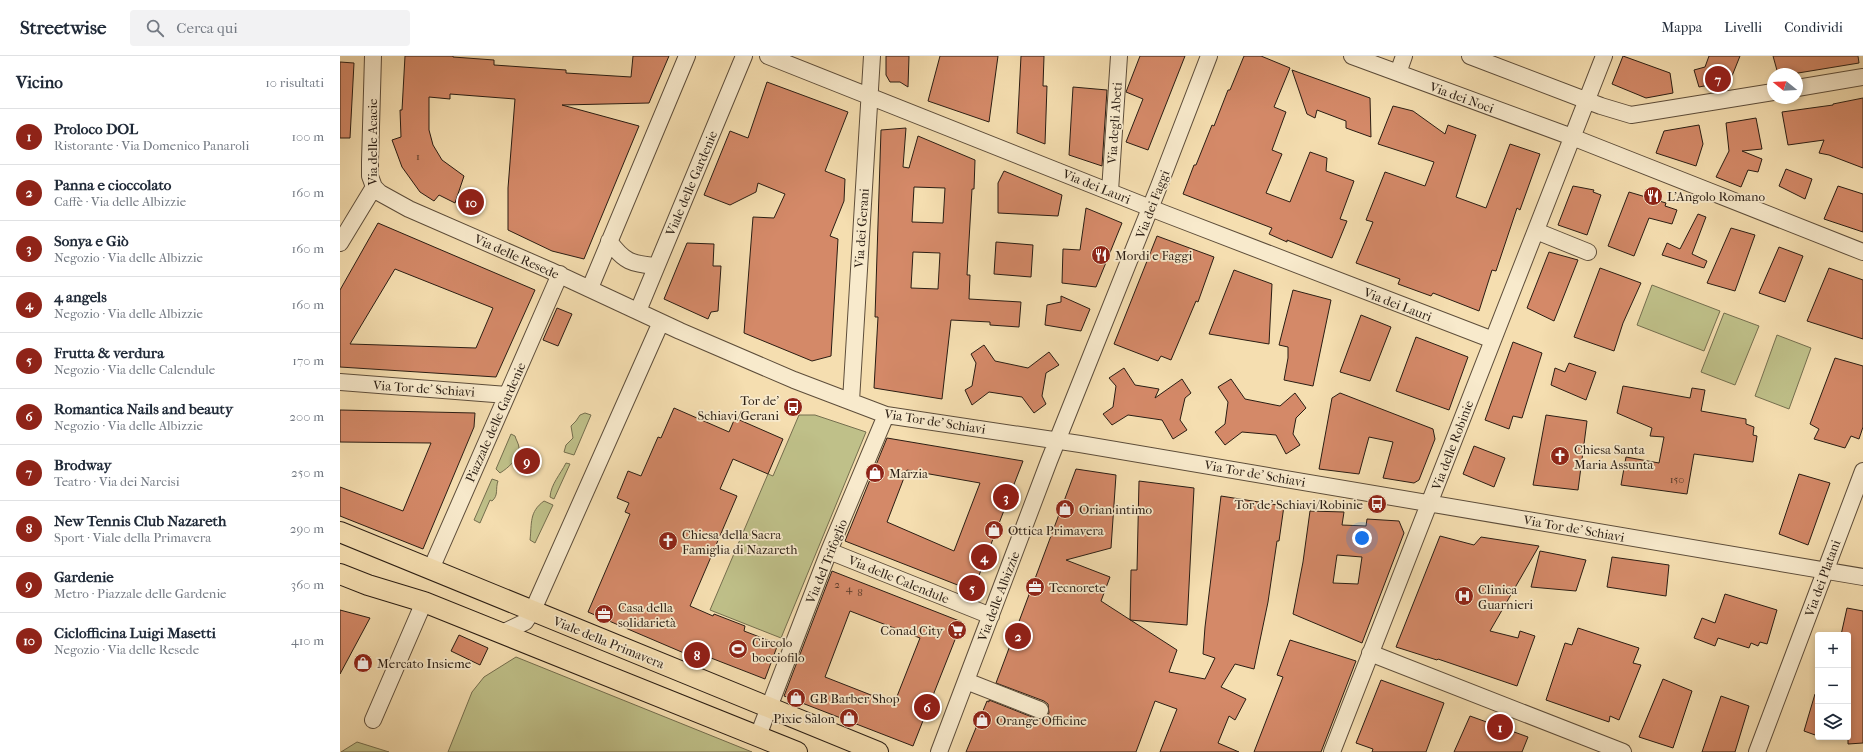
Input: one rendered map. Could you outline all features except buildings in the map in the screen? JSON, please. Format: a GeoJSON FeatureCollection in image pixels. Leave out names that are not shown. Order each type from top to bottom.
{"type":"FeatureCollection","features":[{"type":"Feature","properties":{"kind":"main road","name":"Viale della Primavera"},"geometry":{"type":"LineString","coordinates":[[340,532],[878,752]]}},
{"type":"Feature","properties":{"kind":"main road"},"geometry":{"type":"LineString","coordinates":[[341,574],[424,602],[500,634],[797,752]]}},
{"type":"Feature","properties":{"kind":"street","name":"Via delle Acacie"},"geometry":{"type":"LineString","coordinates":[[340,243],[374,187],[370,176],[373,56]]}},
{"type":"Feature","properties":{"kind":"street"},"geometry":{"type":"LineString","coordinates":[[590,288],[687,56]]}},
{"type":"Feature","properties":{"kind":"street","name":"Viale delle Gardenie"},"geometry":{"type":"LineString","coordinates":[[638,311],[744,56]]}},
{"type":"Feature","properties":{"kind":"street","name":"Via dei Lauri"},"geometry":{"type":"LineString","coordinates":[[768,56],[1150,208],[1493,340]]}},
{"type":"Feature","properties":{"kind":"street","name":"Via dei Gerani"},"geometry":{"type":"LineString","coordinates":[[851,401],[872,56]]}},
{"type":"Feature","properties":{"kind":"street","name":"Via degli Abeti"},"geometry":{"type":"LineString","coordinates":[[1110,191],[1118,56]]}},
{"type":"Feature","properties":{"kind":"street","name":"Via dei Faggi"},"geometry":{"type":"LineString","coordinates":[[1058,440],[1209,56]]}},
{"type":"Feature","properties":{"kind":"street","name":"Via dei Noci"},"geometry":{"type":"LineString","coordinates":[[1352,56],[1572,137],[1863,252]]}},
{"type":"Feature","properties":{"kind":"street"},"geometry":{"type":"LineString","coordinates":[[1398,73],[1404,56]]}},
{"type":"Feature","properties":{"kind":"street"},"geometry":{"type":"LineString","coordinates":[[1470,56],[1631,115],[1767,93]]}},
{"type":"Feature","properties":{"kind":"street"},"geometry":{"type":"LineString","coordinates":[[1587,100],[1604,56]]}},
{"type":"Feature","properties":{"kind":"street"},"geometry":{"type":"LineString","coordinates":[[1803,87],[1863,77]]}},
{"type":"Feature","properties":{"kind":"street","name":"Via delle Robinie"},"geometry":{"type":"LineString","coordinates":[[1332,752],[1587,100]]}},
{"type":"Feature","properties":{"kind":"street","name":"Via delle Resede"},"geometry":{"type":"LineString","coordinates":[[374,187],[380,193],[410,209],[560,274],[661,322]]}},
{"type":"Feature","properties":{"kind":"street"},"geometry":{"type":"LineString","coordinates":[[1536,231],[1588,252]]}},
{"type":"Feature","properties":{"kind":"street"},"geometry":{"type":"LineString","coordinates":[[610,241],[618,254],[628,262],[656,266]]}},
{"type":"Feature","properties":{"kind":"street","name":"Piazzale delle Gardenie"},"geometry":{"type":"LineString","coordinates":[[431,569],[560,274]]}},
{"type":"Feature","properties":{"kind":"street"},"geometry":{"type":"LineString","coordinates":[[500,634],[525,622],[533,610],[661,322]]}},
{"type":"Feature","properties":{"kind":"street","name":"Via Tor de' Schiavi"},"geometry":{"type":"LineString","coordinates":[[661,322],[744,359],[886,415],[1058,440],[1863,576]]}},
{"type":"Feature","properties":{"kind":"street","name":"Via Tor de' Schiavi"},"geometry":{"type":"LineString","coordinates":[[340,382],[507,395]]}},
{"type":"Feature","properties":{"kind":"street","name":"Via del Trifoglio"},"geometry":{"type":"LineString","coordinates":[[758,736],[829,551],[886,415]]}},
{"type":"Feature","properties":{"kind":"street","name":"Via delle Albizzie"},"geometry":{"type":"LineString","coordinates":[[939,752],[1058,440]]}},
{"type":"Feature","properties":{"kind":"street","name":"Via dei Platani"},"geometry":{"type":"LineString","coordinates":[[1757,752],[1863,471]]}},
{"type":"Feature","properties":{"kind":"street","name":"Via delle Calendule"},"geometry":{"type":"LineString","coordinates":[[829,551],[991,616]]}},
{"type":"Feature","properties":{"kind":"street"},"geometry":{"type":"LineString","coordinates":[[373,720],[424,602]]}},
{"type":"Feature","properties":{"kind":"street"},"geometry":{"type":"LineString","coordinates":[[1370,653],[1623,752]]}},
{"type":"Feature","properties":{"kind":"street"},"geometry":{"type":"LineString","coordinates":[[966,681],[1040,710]]}},
{"type":"Feature","properties":{"kind":"green space"},"geometry":{"type":"Polygon","coordinates":[[[1652,285],[1720,311],[1704,351],[1637,325],[1652,285]]]}},
{"type":"Feature","properties":{"kind":"green space"},"geometry":{"type":"Polygon","coordinates":[[[1724,313],[1759,326],[1735,385],[1701,372],[1724,313]]]}},
{"type":"Feature","properties":{"kind":"green space"},"geometry":{"type":"Polygon","coordinates":[[[1777,335],[1811,348],[1789,409],[1755,396],[1777,335]]]}},
{"type":"Feature","properties":{"kind":"green space"},"geometry":{"type":"Polygon","coordinates":[[[585,413],[591,415],[574,455],[564,452],[566,445],[573,438],[571,426],[580,415],[585,413]]]}},
{"type":"Feature","properties":{"kind":"green space"},"geometry":{"type":"Polygon","coordinates":[[[799,415],[815,415],[866,432],[781,638],[710,610],[768,474],[773,476],[799,415]]]}},
{"type":"Feature","properties":{"kind":"green space"},"geometry":{"type":"Polygon","coordinates":[[[511,434],[515,436],[519,446],[519,452],[512,463],[500,473],[496,469],[511,434]]]}},
{"type":"Feature","properties":{"kind":"green space"},"geometry":{"type":"Polygon","coordinates":[[[566,463],[570,464],[554,499],[550,497],[552,488],[566,463]]]}},
{"type":"Feature","properties":{"kind":"green space"},"geometry":{"type":"Polygon","coordinates":[[[492,479],[498,481],[496,494],[492,501],[490,500],[480,523],[474,520],[492,479]]]}},
{"type":"Feature","properties":{"kind":"green space"},"geometry":{"type":"Polygon","coordinates":[[[544,501],[553,505],[535,543],[530,540],[532,518],[536,509],[544,501]]]}},
{"type":"Feature","properties":{"kind":"green space"},"geometry":{"type":"Polygon","coordinates":[[[516,657],[752,752],[448,752],[472,692],[484,677],[516,657]]]}},
{"type":"Feature","properties":{"kind":"green space"},"geometry":{"type":"Polygon","coordinates":[[[357,742],[389,752],[341,752],[357,742]]]}},
{"type":"Feature","properties":{"kind":"place","name":"Brodway"},"geometry":{"type":"Point","coordinates":[1718,79]}},
{"type":"Feature","properties":{"kind":"place","name":"L'Angolo Romano"},"geometry":{"type":"Point","coordinates":[1653,196]}},
{"type":"Feature","properties":{"kind":"place","name":"Ciclofficina Luigi Masetti"},"geometry":{"type":"Point","coordinates":[471,202]}},
{"type":"Feature","properties":{"kind":"place","name":"Mordi e Faggi"},"geometry":{"type":"Point","coordinates":[1101,255]}},
{"type":"Feature","properties":{"kind":"place","name":"Tor de' Schiavi/Gerani"},"geometry":{"type":"Point","coordinates":[793,407]}},
{"type":"Feature","properties":{"kind":"place","name":"Chiesa Santa Maria Assunta"},"geometry":{"type":"Point","coordinates":[1560,456]}},
{"type":"Feature","properties":{"kind":"place","name":"Gardenie"},"geometry":{"type":"Point","coordinates":[527,461]}},
{"type":"Feature","properties":{"kind":"place","name":"Marzia"},"geometry":{"type":"Point","coordinates":[875,473]}},
{"type":"Feature","properties":{"kind":"place","name":"Sonya e Giò"},"geometry":{"type":"Point","coordinates":[1006,497]}},
{"type":"Feature","properties":{"kind":"place","name":"Tor de' Schiavi/Robinie"},"geometry":{"type":"Point","coordinates":[1377,504]}},
{"type":"Feature","properties":{"kind":"place","name":"Orian intimo"},"geometry":{"type":"Point","coordinates":[1065,509]}},
{"type":"Feature","properties":{"kind":"place","name":"Ottica Primavera"},"geometry":{"type":"Point","coordinates":[994,530]}},
{"type":"Feature","properties":{"kind":"place","name":"Chiesa della Sacra Famiglia di Nazareth"},"geometry":{"type":"Point","coordinates":[668,541]}},
{"type":"Feature","properties":{"kind":"place","name":"4 angels"},"geometry":{"type":"Point","coordinates":[984,557]}},
{"type":"Feature","properties":{"kind":"place","name":"Tecnorete"},"geometry":{"type":"Point","coordinates":[1035,587]}},
{"type":"Feature","properties":{"kind":"place","name":"Frutta & verdura"},"geometry":{"type":"Point","coordinates":[972,588]}},
{"type":"Feature","properties":{"kind":"place","name":"Clinica Guarnieri"},"geometry":{"type":"Point","coordinates":[1464,596]}},
{"type":"Feature","properties":{"kind":"place","name":"Casa della solidarietà"},"geometry":{"type":"Point","coordinates":[604,614]}},
{"type":"Feature","properties":{"kind":"place","name":"Conad City"},"geometry":{"type":"Point","coordinates":[957,630]}},
{"type":"Feature","properties":{"kind":"place","name":"Panna e cioccolato"},"geometry":{"type":"Point","coordinates":[1018,636]}},
{"type":"Feature","properties":{"kind":"place","name":"Circolo bocciofilo"},"geometry":{"type":"Point","coordinates":[738,649]}},
{"type":"Feature","properties":{"kind":"place","name":"New Tennis Club Nazareth"},"geometry":{"type":"Point","coordinates":[697,655]}},
{"type":"Feature","properties":{"kind":"place","name":"Mercato Insieme"},"geometry":{"type":"Point","coordinates":[363,663]}},
{"type":"Feature","properties":{"kind":"place","name":"GB Barber Shop"},"geometry":{"type":"Point","coordinates":[796,698]}},
{"type":"Feature","properties":{"kind":"place","name":"Romantica Nails and beauty"},"geometry":{"type":"Point","coordinates":[927,707]}},
{"type":"Feature","properties":{"kind":"place","name":"Pixie Salon"},"geometry":{"type":"Point","coordinates":[849,718]}},
{"type":"Feature","properties":{"kind":"place","name":"Orange Officine"},"geometry":{"type":"Point","coordinates":[982,720]}},
{"type":"Feature","properties":{"kind":"place","name":"Proloco DOL"},"geometry":{"type":"Point","coordinates":[1500,727]}}]}
